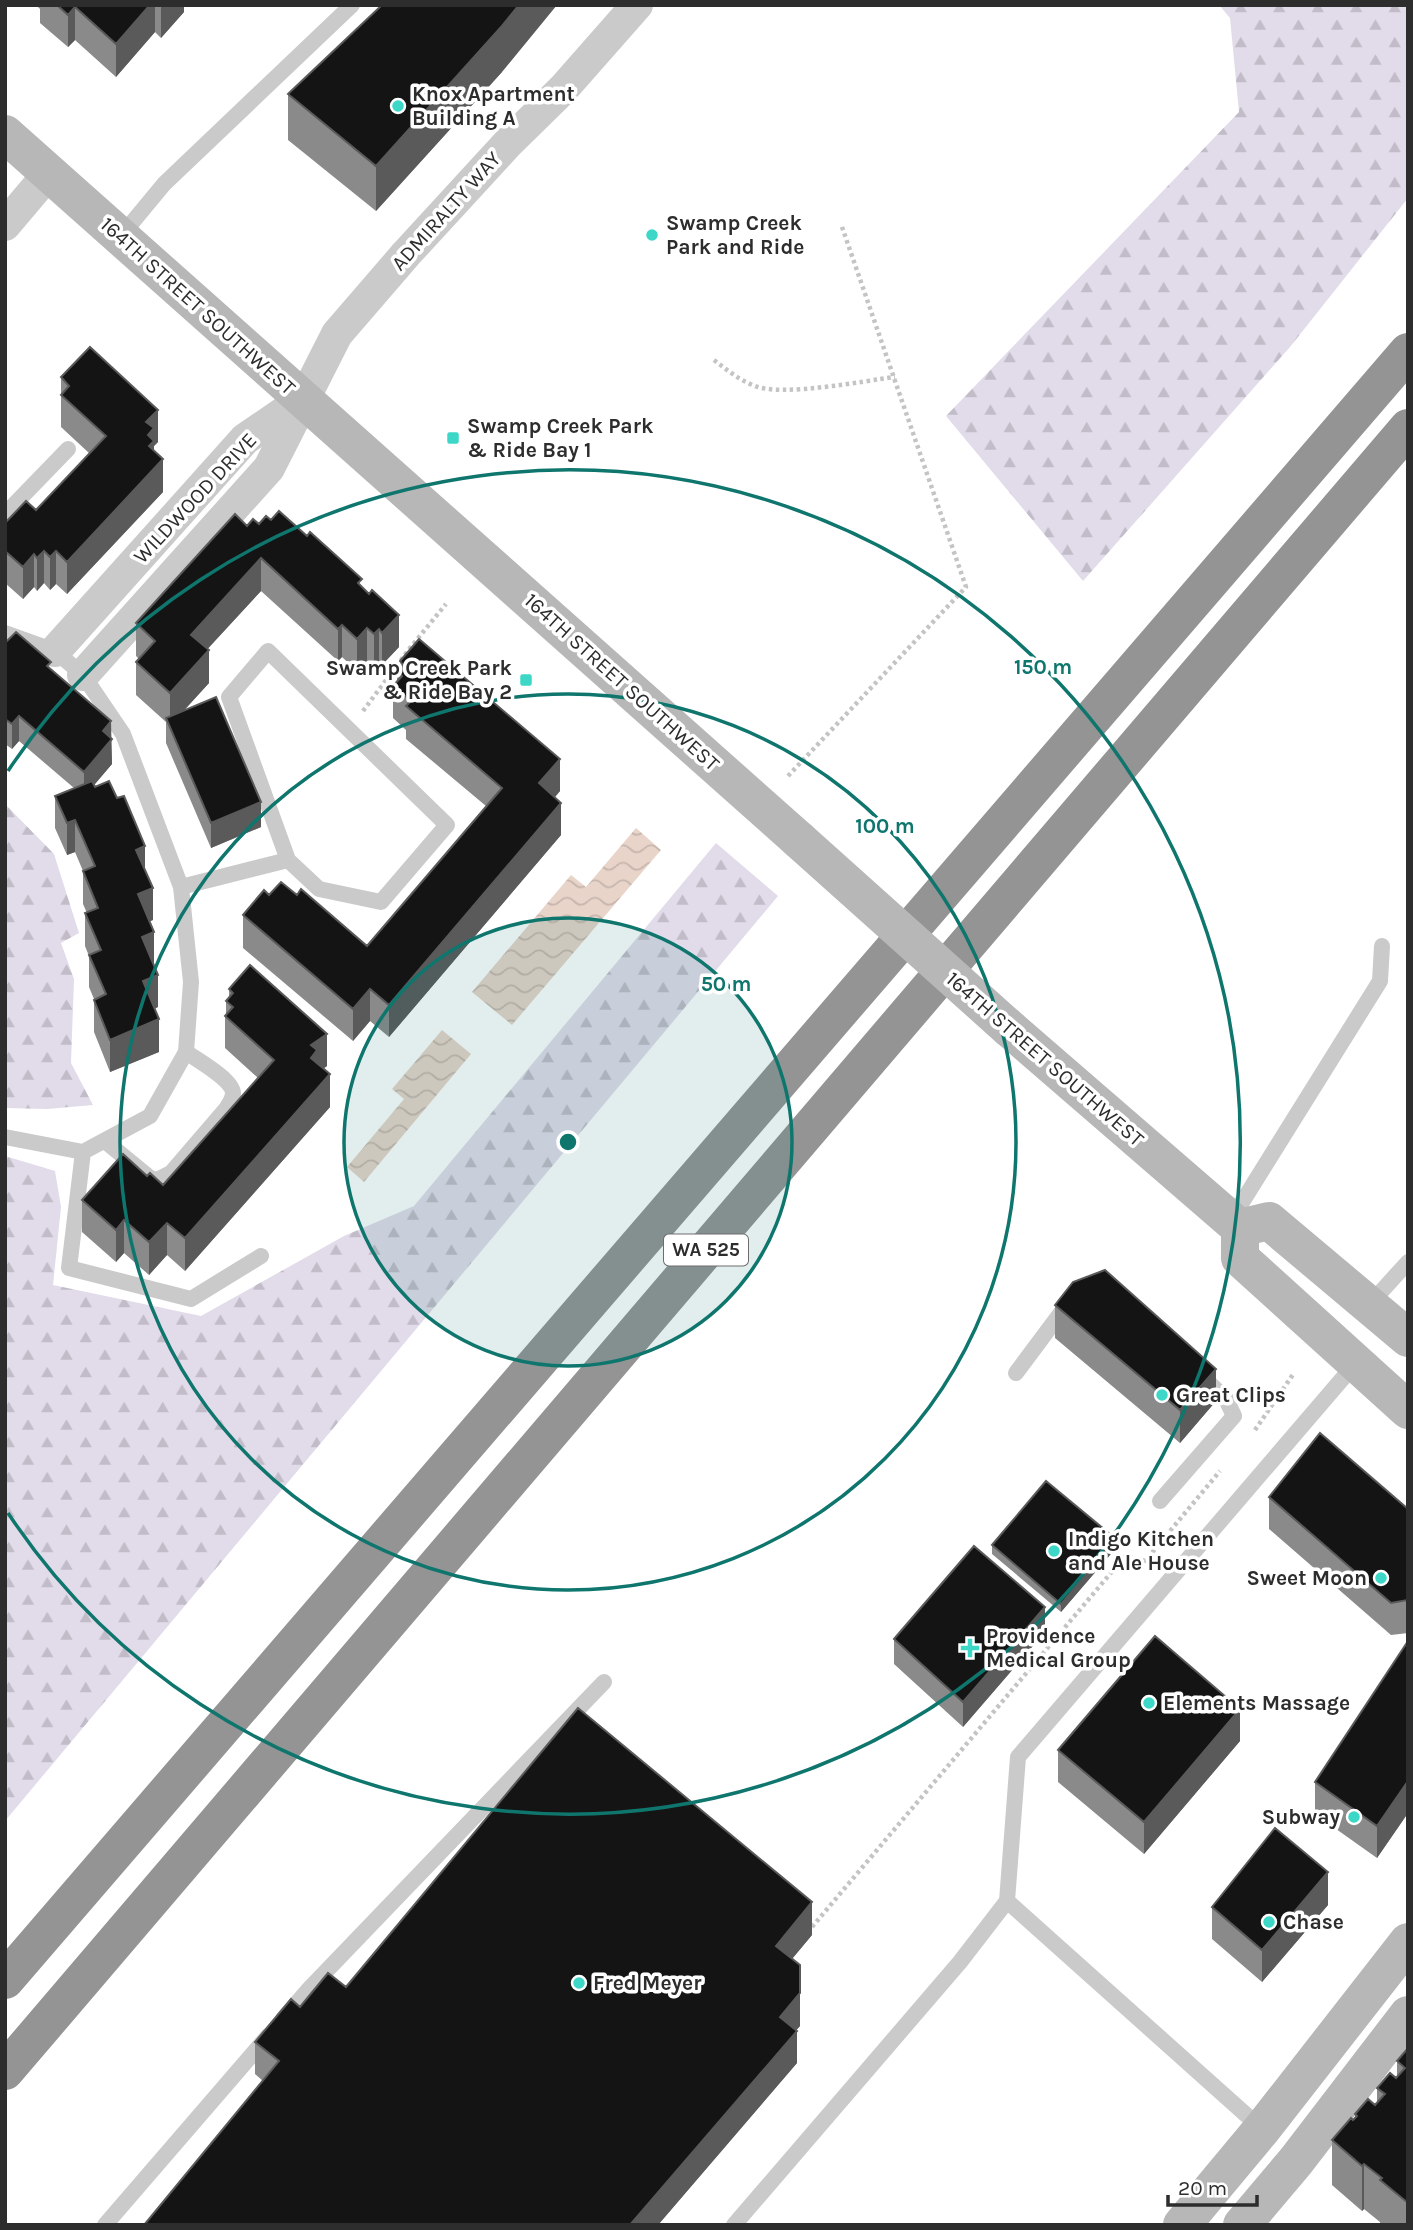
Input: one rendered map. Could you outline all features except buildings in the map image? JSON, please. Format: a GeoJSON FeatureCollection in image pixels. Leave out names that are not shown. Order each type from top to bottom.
{"type":"FeatureCollection","features":[{"type":"Feature","properties":{"kind":"highway","name":"WA 525"},"geometry":{"type":"LineString","coordinates":[[5,1980],[1408,352]]}},
{"type":"Feature","properties":{"kind":"highway","name":"WA 525"},"geometry":{"type":"LineString","coordinates":[[5,2071],[1408,428]]}},
{"type":"Feature","properties":{"kind":"main road","name":"164TH STREET SOUTHWEST"},"geometry":{"type":"LineString","coordinates":[[5,134],[1010,1029],[1235,1225]]}},
{"type":"Feature","properties":{"kind":"main road"},"geometry":{"type":"LineString","coordinates":[[1408,1338],[1269,1220],[1235,1225],[1240,1258],[1408,1410]]}},
{"type":"Feature","properties":{"kind":"main road"},"geometry":{"type":"LineString","coordinates":[[1182,2225],[1262,2129],[1408,1942]]}},
{"type":"Feature","properties":{"kind":"main road"},"geometry":{"type":"LineString","coordinates":[[1242,2225],[1296,2161],[1408,2015]]}},
{"type":"Feature","properties":{"kind":"street","name":"ADMIRALTY WAY"},"geometry":{"type":"LineString","coordinates":[[303,399],[337,334],[406,254],[508,143],[563,89],[637,5]]}},
{"type":"Feature","properties":{"kind":"street"},"geometry":{"type":"LineString","coordinates":[[5,225],[49,173]]}},
{"type":"Feature","properties":{"kind":"street","name":"WILDWOOD DRIVE"},"geometry":{"type":"LineString","coordinates":[[55,651],[246,439],[303,399]]}},
{"type":"Feature","properties":{"kind":"street","name":"WILDWOOD DRIVE"},"geometry":{"type":"LineString","coordinates":[[83,675],[269,468],[303,399]]}},
{"type":"Feature","properties":{"kind":"lane"},"geometry":{"type":"LineString","coordinates":[[121,236],[164,184],[352,5]]}},
{"type":"Feature","properties":{"kind":"lane"},"geometry":{"type":"LineString","coordinates":[[5,514],[68,449]]}},
{"type":"Feature","properties":{"kind":"lane"},"geometry":{"type":"LineString","coordinates":[[5,633],[55,651],[83,675],[123,734],[181,887],[191,982],[186,1052],[150,1116],[83,1152],[5,1137]]}},
{"type":"Feature","properties":{"kind":"lane"},"geometry":{"type":"LineString","coordinates":[[268,651],[447,825],[381,902],[319,889],[288,860],[229,697],[268,651]]}},
{"type":"Feature","properties":{"kind":"lane"},"geometry":{"type":"LineString","coordinates":[[181,887],[288,860]]}},
{"type":"Feature","properties":{"kind":"lane"},"geometry":{"type":"LineString","coordinates":[[1235,1225],[1380,981],[1382,946]]}},
{"type":"Feature","properties":{"kind":"lane"},"geometry":{"type":"LineString","coordinates":[[105,1141],[150,1178],[157,1180],[171,1173],[226,1109],[233,1097],[233,1090],[228,1082],[186,1052]]}},
{"type":"Feature","properties":{"kind":"lane"},"geometry":{"type":"LineString","coordinates":[[83,1152],[69,1268],[191,1299],[261,1256]]}},
{"type":"Feature","properties":{"kind":"lane"},"geometry":{"type":"LineString","coordinates":[[1369,1305],[1408,1262]]}},
{"type":"Feature","properties":{"kind":"lane"},"geometry":{"type":"LineString","coordinates":[[1016,1373],[1063,1310],[1081,1300]]}},
{"type":"Feature","properties":{"kind":"lane"},"geometry":{"type":"LineString","coordinates":[[1160,1501],[1234,1416],[1226,1399],[1187,1363]]}},
{"type":"Feature","properties":{"kind":"lane"},"geometry":{"type":"LineString","coordinates":[[734,2225],[960,1962],[1007,1901],[1018,1757],[1355,1364]]}},
{"type":"Feature","properties":{"kind":"lane"},"geometry":{"type":"LineString","coordinates":[[105,2225],[309,1989],[604,1682]]}},
{"type":"Feature","properties":{"kind":"lane"},"geometry":{"type":"LineString","coordinates":[[1007,1901],[1262,2129]]}},
{"type":"Feature","properties":{"kind":"path"},"geometry":{"type":"LineString","coordinates":[[788,776],[966,587],[841,224]]}},
{"type":"Feature","properties":{"kind":"path"},"geometry":{"type":"LineString","coordinates":[[714,360],[739,379],[758,388],[789,390],[895,377]]}},
{"type":"Feature","properties":{"kind":"path"},"geometry":{"type":"LineString","coordinates":[[349,730],[446,604]]}},
{"type":"Feature","properties":{"kind":"path"},"geometry":{"type":"LineString","coordinates":[[1248,1437],[1266,1416],[1294,1373]]}},
{"type":"Feature","properties":{"kind":"path"},"geometry":{"type":"LineString","coordinates":[[812,1927],[1126,1555],[1145,1561],[1222,1469]]}},
{"type":"Feature","properties":{"kind":"green space"},"geometry":{"type":"Polygon","coordinates":[[[1219,5],[1408,5],[1408,198],[1290,347],[1083,581],[946,416],[1239,112],[1230,18],[1219,5]]]}},
{"type":"Feature","properties":{"kind":"green space"},"geometry":{"type":"Polygon","coordinates":[[[5,804],[54,854],[79,933],[61,943],[74,979],[71,1063],[93,1105],[47,1109],[5,1108],[5,804]]]}},
{"type":"Feature","properties":{"kind":"green space"},"geometry":{"type":"Polygon","coordinates":[[[716,843],[778,896],[5,1821],[5,1156],[55,1171],[61,1207],[53,1285],[201,1316],[344,1236],[414,1206],[716,843]]]}},
{"type":"Feature","properties":{"kind":"water"},"geometry":{"type":"Polygon","coordinates":[[[636,828],[661,850],[512,1025],[472,992],[571,875],[586,887],[636,828]]]}},
{"type":"Feature","properties":{"kind":"water"},"geometry":{"type":"Polygon","coordinates":[[[442,1030],[471,1054],[364,1182],[347,1167],[404,1099],[392,1089],[442,1030]]]}},
{"type":"Feature","properties":{"kind":"place","name":"Knox Apartment Building A"},"geometry":{"type":"Point","coordinates":[398,106]}},
{"type":"Feature","properties":{"kind":"place","name":"Swamp Creek Park and Ride"},"geometry":{"type":"Point","coordinates":[652,235]}},
{"type":"Feature","properties":{"kind":"place","name":"Swamp Creek Park & Ride Bay 1"},"geometry":{"type":"Point","coordinates":[453,438]}},
{"type":"Feature","properties":{"kind":"place","name":"Swamp Creek Park & Ride Bay 2"},"geometry":{"type":"Point","coordinates":[526,680]}},
{"type":"Feature","properties":{"kind":"place","name":"Great Clips"},"geometry":{"type":"Point","coordinates":[1162,1395]}},
{"type":"Feature","properties":{"kind":"place","name":"Indigo Kitchen and Ale House"},"geometry":{"type":"Point","coordinates":[1054,1551]}},
{"type":"Feature","properties":{"kind":"place","name":"Sweet Moon"},"geometry":{"type":"Point","coordinates":[1381,1578]}},
{"type":"Feature","properties":{"kind":"place","name":"Providence Medical Group"},"geometry":{"type":"Point","coordinates":[970,1648]}},
{"type":"Feature","properties":{"kind":"place","name":"Elements Massage"},"geometry":{"type":"Point","coordinates":[1149,1703]}},
{"type":"Feature","properties":{"kind":"place","name":"Subway"},"geometry":{"type":"Point","coordinates":[1354,1817]}},
{"type":"Feature","properties":{"kind":"place","name":"Chase"},"geometry":{"type":"Point","coordinates":[1269,1922]}},
{"type":"Feature","properties":{"kind":"place","name":"Fred Meyer"},"geometry":{"type":"Point","coordinates":[579,1983]}}]}
